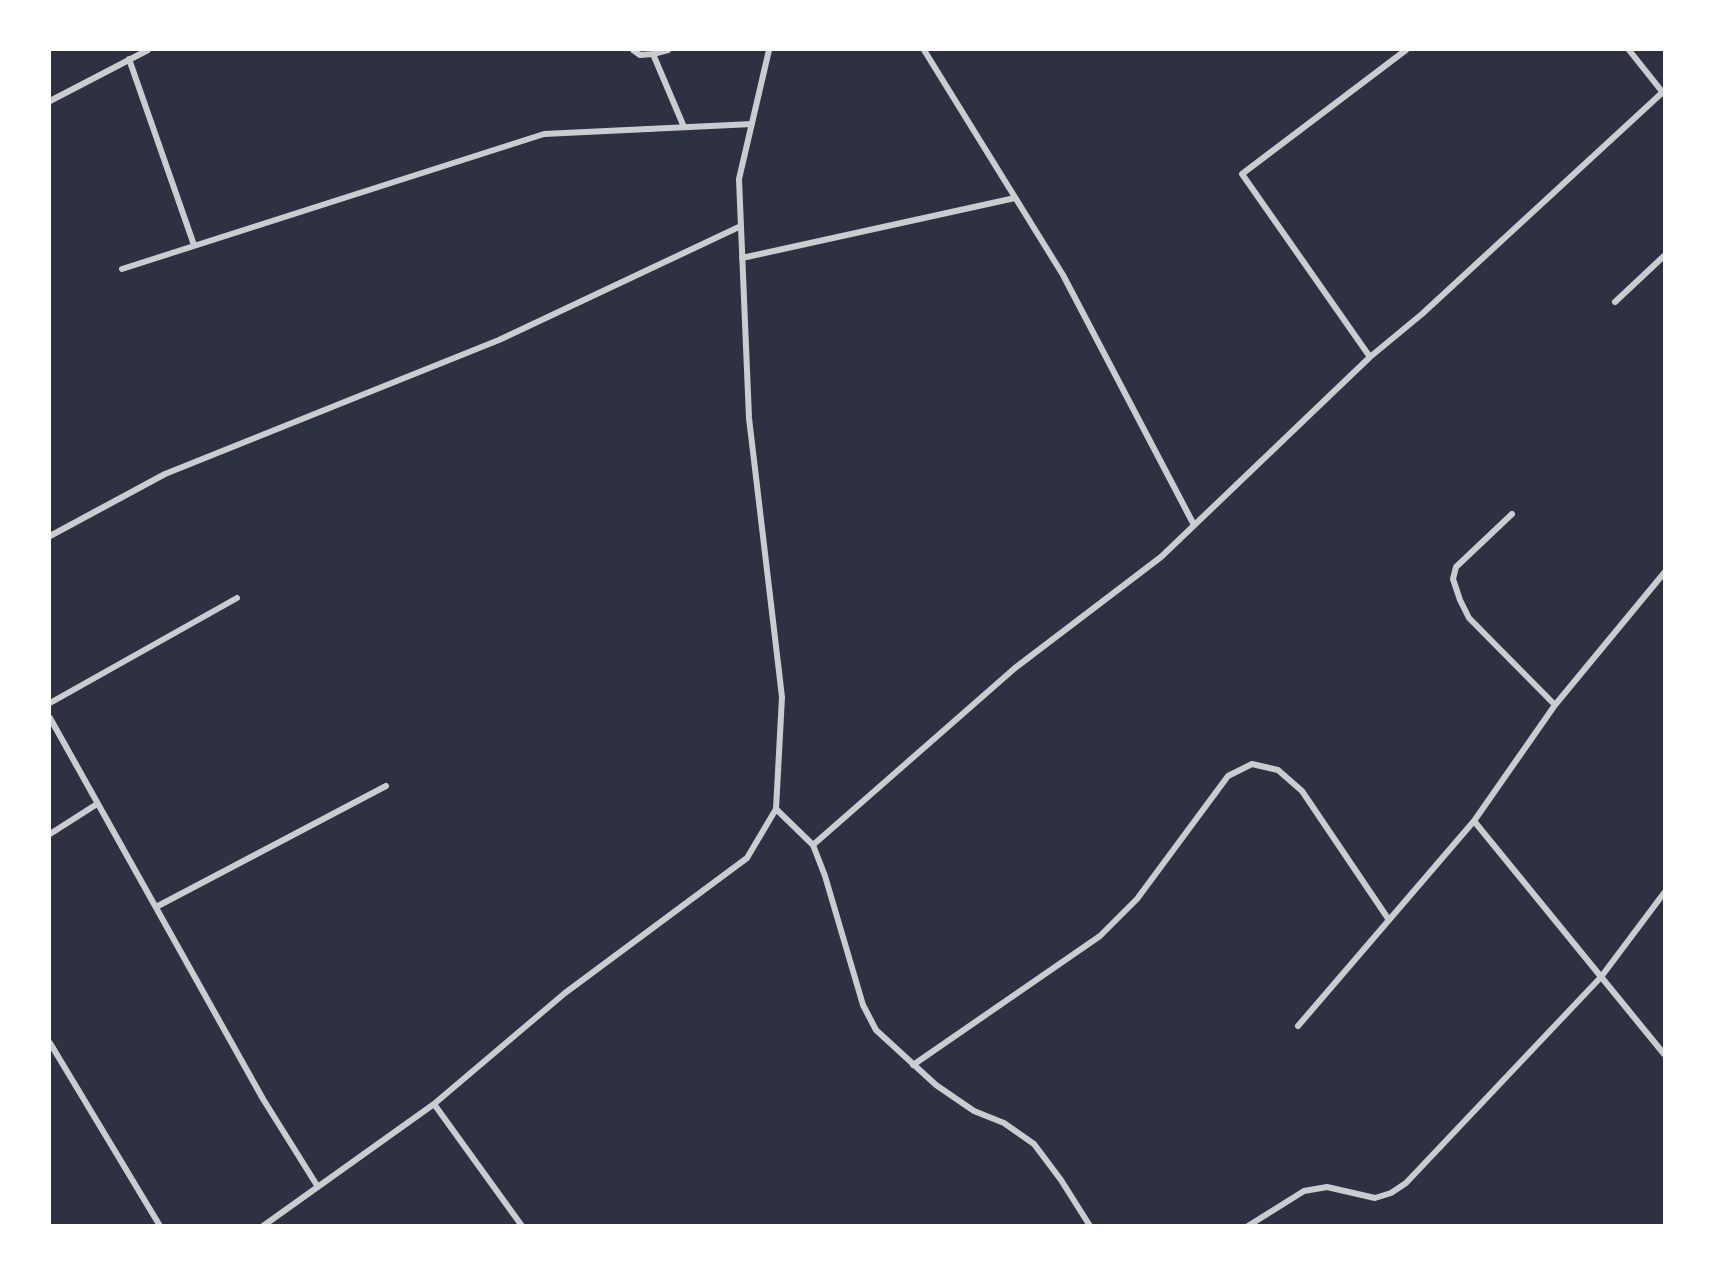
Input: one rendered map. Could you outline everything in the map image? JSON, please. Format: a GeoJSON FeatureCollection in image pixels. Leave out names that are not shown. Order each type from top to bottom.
{"type":"FeatureCollection","features":[{"type":"Feature","properties":{"kind":"street"},"geometry":{"type":"LineString","coordinates":[[50,101],[148,50]]}},
{"type":"Feature","properties":{"kind":"street"},"geometry":{"type":"LineString","coordinates":[[633,50],[640,55],[668,50]]}},
{"type":"Feature","properties":{"kind":"street"},"geometry":{"type":"LineString","coordinates":[[263,1226],[434,1104],[565,993],[747,858],[776,809],[782,697],[749,418],[739,179],[769,50]]}},
{"type":"Feature","properties":{"kind":"street"},"geometry":{"type":"LineString","coordinates":[[924,50],[1063,275],[1194,525]]}},
{"type":"Feature","properties":{"kind":"street"},"geometry":{"type":"LineString","coordinates":[[1370,357],[1242,174],[1406,50]]}},
{"type":"Feature","properties":{"kind":"street"},"geometry":{"type":"LineString","coordinates":[[813,845],[1015,668],[1161,557],[1370,357],[1422,314],[1664,93],[1629,50]]}},
{"type":"Feature","properties":{"kind":"street"},"geometry":{"type":"LineString","coordinates":[[653,54],[684,127]]}},
{"type":"Feature","properties":{"kind":"street"},"geometry":{"type":"LineString","coordinates":[[129,59],[194,245]]}},
{"type":"Feature","properties":{"kind":"street"},"geometry":{"type":"LineString","coordinates":[[122,269],[544,134],[752,124]]}},
{"type":"Feature","properties":{"kind":"street"},"geometry":{"type":"LineString","coordinates":[[742,258],[1015,198]]}},
{"type":"Feature","properties":{"kind":"street"},"geometry":{"type":"LineString","coordinates":[[50,536],[165,474],[499,340],[741,226]]}},
{"type":"Feature","properties":{"kind":"street"},"geometry":{"type":"LineString","coordinates":[[1615,302],[1665,256]]}},
{"type":"Feature","properties":{"kind":"street"},"geometry":{"type":"LineString","coordinates":[[1512,514],[1456,567],[1453,579],[1460,600],[1470,618],[1555,705]]}},
{"type":"Feature","properties":{"kind":"street"},"geometry":{"type":"LineString","coordinates":[[1298,1026],[1474,821],[1555,705],[1665,573]]}},
{"type":"Feature","properties":{"kind":"street"},"geometry":{"type":"LineString","coordinates":[[50,703],[237,598]]}},
{"type":"Feature","properties":{"kind":"street"},"geometry":{"type":"LineString","coordinates":[[50,718],[263,1100],[318,1186]]}},
{"type":"Feature","properties":{"kind":"street"},"geometry":{"type":"LineString","coordinates":[[913,1065],[1100,936],[1137,899],[1228,776],[1252,764],[1278,770],[1302,791],[1389,920]]}},
{"type":"Feature","properties":{"kind":"street"},"geometry":{"type":"LineString","coordinates":[[156,908],[386,786]]}},
{"type":"Feature","properties":{"kind":"street"},"geometry":{"type":"LineString","coordinates":[[50,834],[97,804]]}},
{"type":"Feature","properties":{"kind":"street"},"geometry":{"type":"LineString","coordinates":[[776,809],[813,845],[825,876],[863,1005],[876,1030],[936,1085],[974,1111],[1004,1123],[1034,1144],[1061,1180],[1090,1226]]}},
{"type":"Feature","properties":{"kind":"street"},"geometry":{"type":"LineString","coordinates":[[1474,821],[1665,1054]]}},
{"type":"Feature","properties":{"kind":"street"},"geometry":{"type":"LineString","coordinates":[[1248,1226],[1304,1191],[1327,1187],[1375,1198],[1391,1193],[1406,1183],[1601,977],[1665,893]]}},
{"type":"Feature","properties":{"kind":"street"},"geometry":{"type":"LineString","coordinates":[[50,1043],[160,1226]]}},
{"type":"Feature","properties":{"kind":"street"},"geometry":{"type":"LineString","coordinates":[[434,1104],[522,1226]]}}]}
